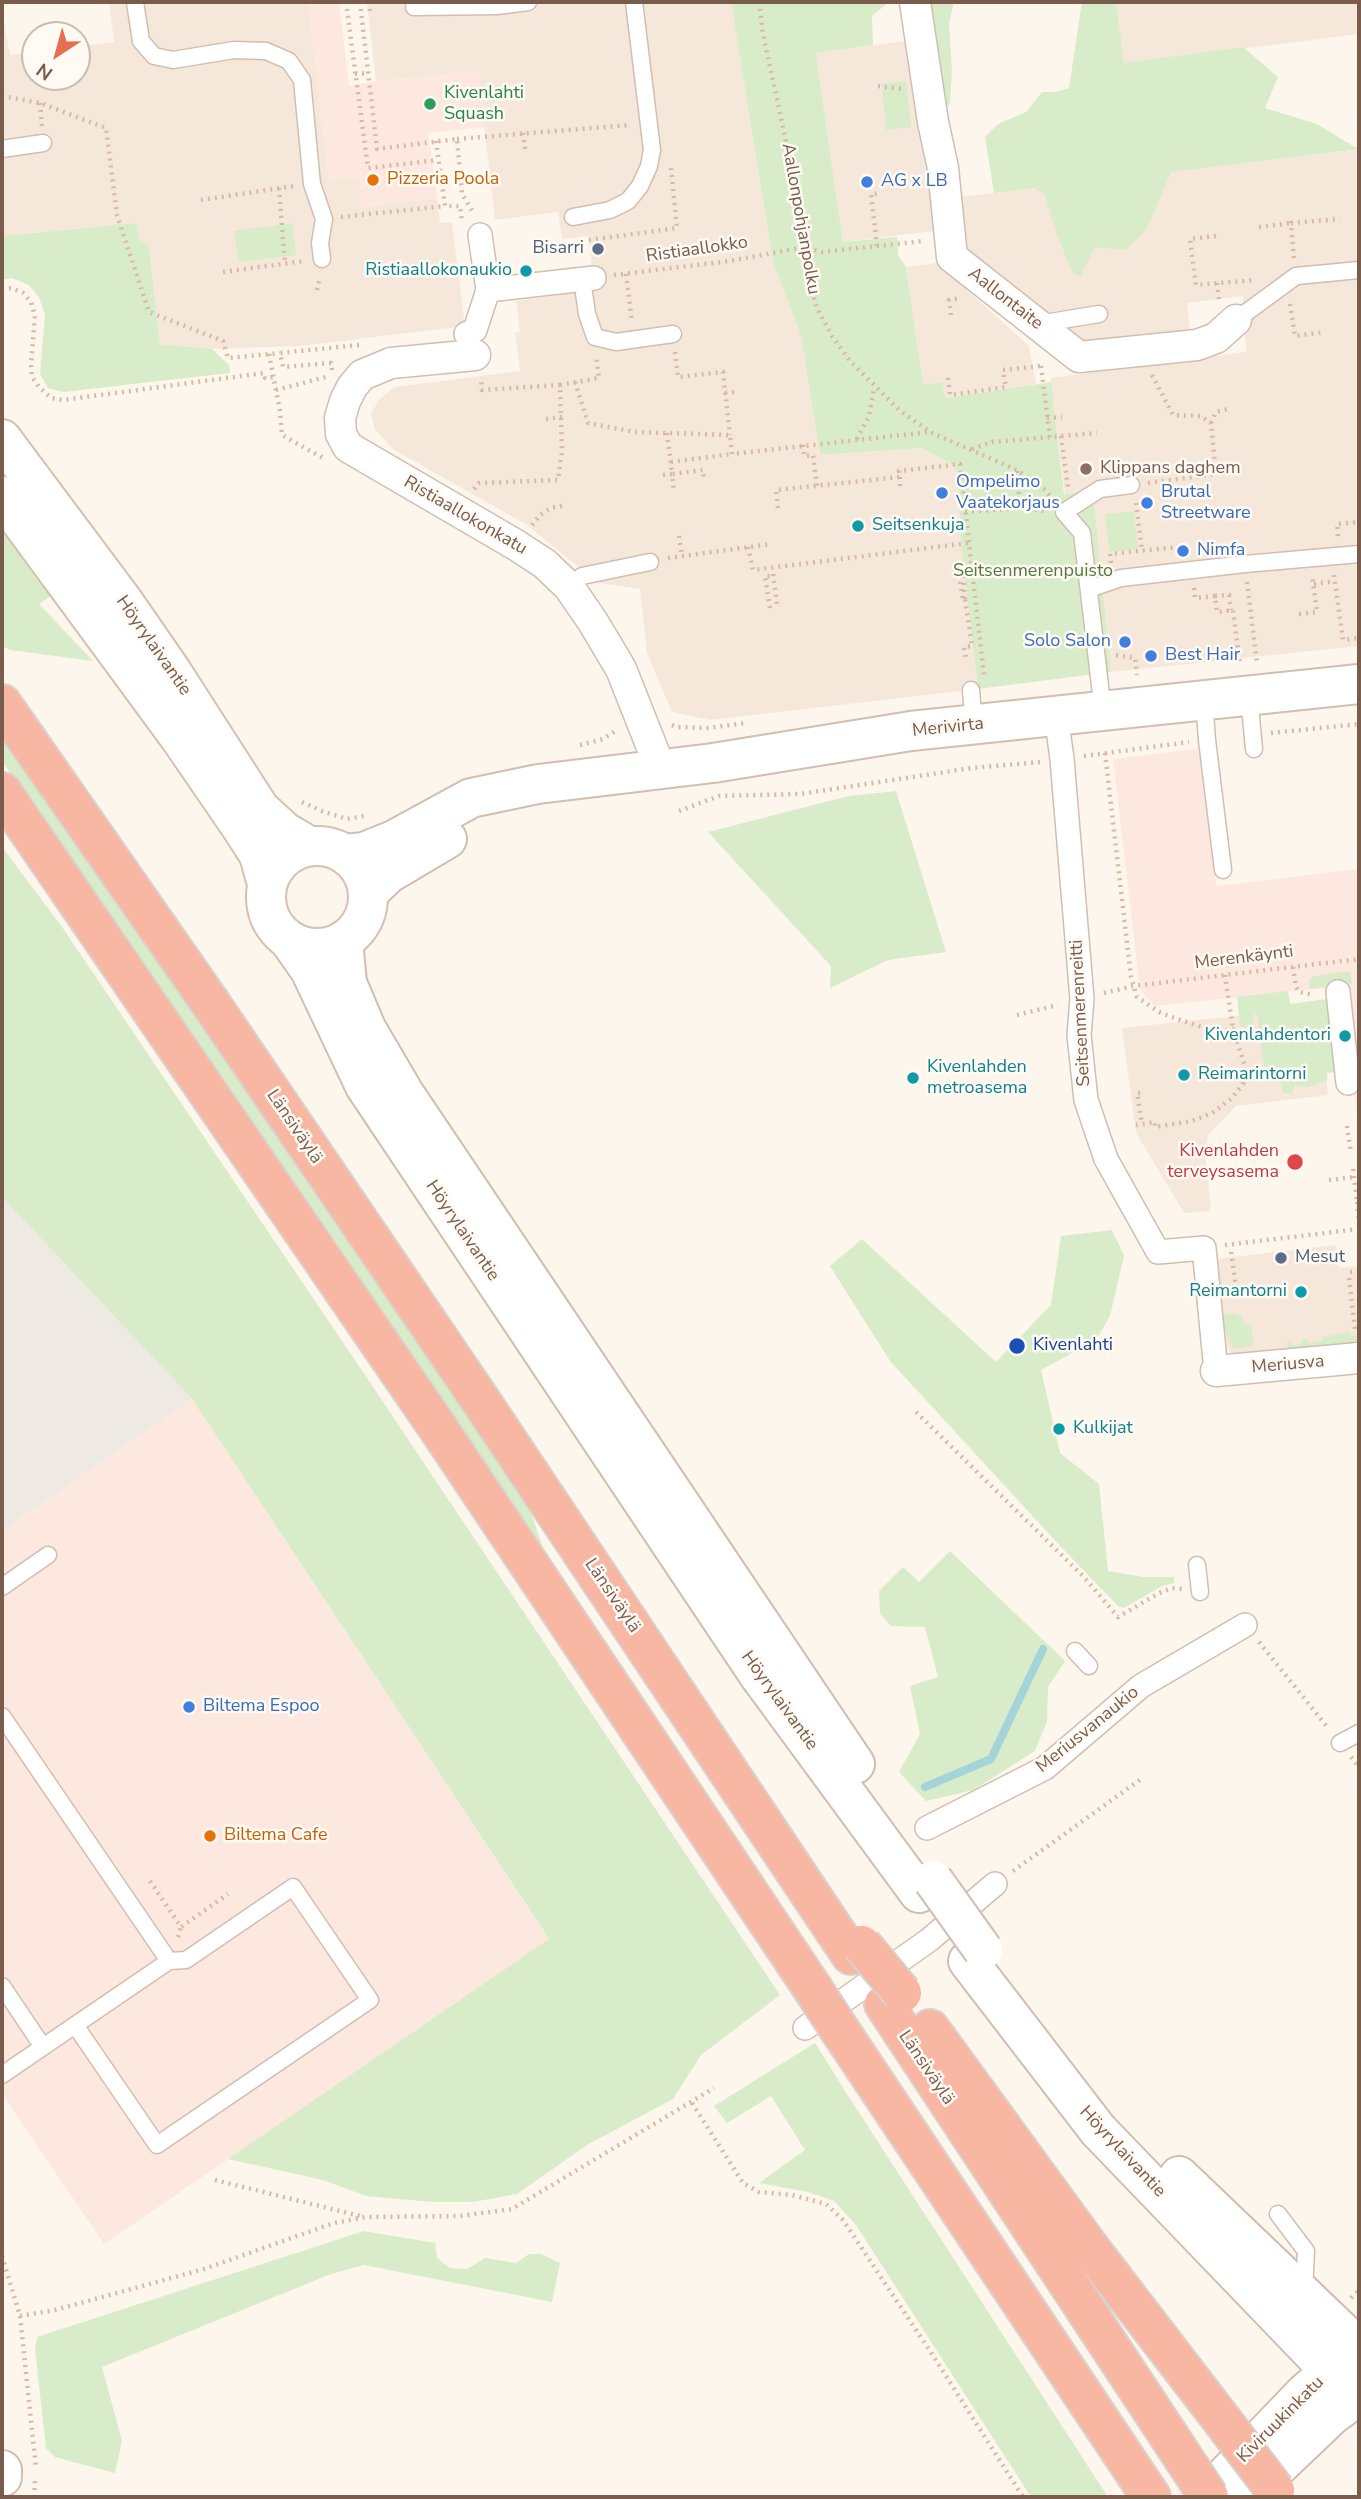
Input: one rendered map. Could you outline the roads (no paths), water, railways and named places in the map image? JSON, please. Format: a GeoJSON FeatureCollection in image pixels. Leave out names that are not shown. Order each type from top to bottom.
{"type":"FeatureCollection","features":[{"type":"Feature","properties":{"kind":"highway","name":"Länsiväylä"},"geometry":{"type":"LineString","coordinates":[[2,704],[207,998],[754,1810],[893,1999],[1201,2487]]}},
{"type":"Feature","properties":{"kind":"highway"},"geometry":{"type":"LineString","coordinates":[[2,792],[440,1431],[813,1989],[823,2030],[1151,2497]]}},
{"type":"Feature","properties":{"kind":"highway"},"geometry":{"type":"LineString","coordinates":[[893,1999],[1228,2428],[1268,2495]]}},
{"type":"Feature","properties":{"kind":"street","name":"Aallontaite"},"geometry":{"type":"LineString","coordinates":[[915,2],[933,122],[943,168],[952,257],[1079,357],[1197,345],[1216,338],[1236,320]]}},
{"type":"Feature","properties":{"kind":"street"},"geometry":{"type":"LineString","coordinates":[[474,354],[475,330],[488,290],[479,237]]}},
{"type":"Feature","properties":{"kind":"street"},"geometry":{"type":"LineString","coordinates":[[488,290],[589,286]]}},
{"type":"Feature","properties":{"kind":"street","name":"Ristiaallokonkatu"},"geometry":{"type":"LineString","coordinates":[[474,354],[391,363],[362,374],[345,401],[340,418],[341,434],[348,447],[516,545],[545,564],[569,587],[621,669],[661,770]]}},
{"type":"Feature","properties":{"kind":"street","name":"Höyrylaivantie"},"geometry":{"type":"LineString","coordinates":[[2,439],[144,632],[260,809],[285,832],[327,850]]}},
{"type":"Feature","properties":{"kind":"street","name":"Höyrylaivantie"},"geometry":{"type":"LineString","coordinates":[[2,496],[157,706],[234,816],[259,855],[267,884]]}},
{"type":"Feature","properties":{"kind":"street","name":"Merivirta"},"geometry":{"type":"LineString","coordinates":[[327,850],[363,852],[394,840],[471,798],[538,784],[661,770],[911,731],[972,707],[1056,715],[1101,696],[1205,701],[1248,674],[1359,684]]}},
{"type":"Feature","properties":{"kind":"street","name":"Seitsenmerenreitti"},"geometry":{"type":"LineString","coordinates":[[1056,715],[1082,999],[1079,1035],[1086,1100],[1107,1159],[1158,1252],[1204,1248],[1216,1371]]}},
{"type":"Feature","properties":{"kind":"street","name":"Merivirta"},"geometry":{"type":"LineString","coordinates":[[368,893],[388,874],[538,784]]}},
{"type":"Feature","properties":{"kind":"street"},"geometry":{"type":"LineString","coordinates":[[295,850],[327,850],[360,871],[368,893],[366,912],[357,929],[343,942],[325,948],[306,948],[289,940],[277,929],[269,916],[265,900],[267,884],[282,859],[295,850]]}},
{"type":"Feature","properties":{"kind":"street","name":"Höyrylaivantie"},"geometry":{"type":"LineString","coordinates":[[289,940],[310,970],[365,1086],[758,1674],[926,1887],[1098,2130],[1352,2353]]}},
{"type":"Feature","properties":{"kind":"street","name":"Höyrylaivantie"},"geometry":{"type":"LineString","coordinates":[[343,942],[347,983],[366,1028],[404,1093],[926,1887]]}},
{"type":"Feature","properties":{"kind":"street"},"geometry":{"type":"LineString","coordinates":[[1341,991],[1355,1082]]}},
{"type":"Feature","properties":{"kind":"street","name":"Meriusva"},"geometry":{"type":"LineString","coordinates":[[1216,1371],[1359,1358]]}},
{"type":"Feature","properties":{"kind":"street","name":"Meriusvanaukio"},"geometry":{"type":"LineString","coordinates":[[927,1828],[1045,1768],[1141,1686],[1245,1625]]}},
{"type":"Feature","properties":{"kind":"street"},"geometry":{"type":"LineString","coordinates":[[823,2030],[995,1884]]}},
{"type":"Feature","properties":{"kind":"street","name":"Höyrylaivantie"},"geometry":{"type":"LineString","coordinates":[[976,1956],[1110,2105],[1209,2207],[1304,2298],[1352,2353],[1359,2395]]}},
{"type":"Feature","properties":{"kind":"street","name":"Kiviruukinkatu"},"geometry":{"type":"LineString","coordinates":[[1201,2487],[1352,2353]]}},
{"type":"Feature","properties":{"kind":"street","name":"Kiviruukinkatu"},"geometry":{"type":"LineString","coordinates":[[1268,2495],[1331,2416],[1359,2395]]}},
{"type":"Feature","properties":{"kind":"street"},"geometry":{"type":"LineString","coordinates":[[2,2477],[19,2463]]}},
{"type":"Feature","properties":{"kind":"lane"},"geometry":{"type":"LineString","coordinates":[[135,2],[141,41],[154,56],[173,60],[234,50],[266,51],[289,61],[302,80],[312,184],[324,219],[320,243],[323,259]]}},
{"type":"Feature","properties":{"kind":"lane"},"geometry":{"type":"LineString","coordinates":[[414,7],[497,6],[528,2]]}},
{"type":"Feature","properties":{"kind":"lane"},"geometry":{"type":"LineString","coordinates":[[573,217],[610,210],[628,201],[649,166],[652,150],[634,2]]}},
{"type":"Feature","properties":{"kind":"lane"},"geometry":{"type":"LineString","coordinates":[[2,149],[43,143]]}},
{"type":"Feature","properties":{"kind":"lane"},"geometry":{"type":"LineString","coordinates":[[1236,320],[1288,282],[1359,270]]}},
{"type":"Feature","properties":{"kind":"lane"},"geometry":{"type":"LineString","coordinates":[[589,286],[587,314],[595,337],[616,342],[673,334]]}},
{"type":"Feature","properties":{"kind":"lane"},"geometry":{"type":"LineString","coordinates":[[1038,324],[1099,314]]}},
{"type":"Feature","properties":{"kind":"lane"},"geometry":{"type":"LineString","coordinates":[[1101,696],[1082,533],[1064,512],[1100,489],[1135,484]]}},
{"type":"Feature","properties":{"kind":"lane"},"geometry":{"type":"LineString","coordinates":[[1089,589],[1121,578],[1359,554]]}},
{"type":"Feature","properties":{"kind":"lane"},"geometry":{"type":"LineString","coordinates":[[569,587],[582,576],[650,562]]}},
{"type":"Feature","properties":{"kind":"lane"},"geometry":{"type":"LineString","coordinates":[[1248,674],[1254,749]]}},
{"type":"Feature","properties":{"kind":"lane"},"geometry":{"type":"LineString","coordinates":[[1205,701],[1207,740],[1223,870]]}},
{"type":"Feature","properties":{"kind":"lane"},"geometry":{"type":"LineString","coordinates":[[2,1587],[48,1555]]}},
{"type":"Feature","properties":{"kind":"lane"},"geometry":{"type":"LineString","coordinates":[[1197,1565],[1200,1592]]}},
{"type":"Feature","properties":{"kind":"lane"},"geometry":{"type":"LineString","coordinates":[[1074,1651],[1088,1666]]}},
{"type":"Feature","properties":{"kind":"lane"},"geometry":{"type":"LineString","coordinates":[[2,1716],[169,1961]]}},
{"type":"Feature","properties":{"kind":"lane"},"geometry":{"type":"LineString","coordinates":[[1340,1743],[1359,1733]]}},
{"type":"Feature","properties":{"kind":"lane"},"geometry":{"type":"LineString","coordinates":[[2,2075],[43,2046],[169,1961],[186,1960],[293,1888],[370,2000],[157,2146],[75,2025]]}},
{"type":"Feature","properties":{"kind":"lane"},"geometry":{"type":"LineString","coordinates":[[2,1986],[43,2046]]}},
{"type":"Feature","properties":{"kind":"lane"},"geometry":{"type":"LineString","coordinates":[[1278,2214],[1306,2251],[1304,2298]]}},
{"type":"Feature","properties":{"kind":"waterway"},"geometry":{"type":"LineString","coordinates":[[925,1787],[991,1759],[1043,1649]]}},
{"type":"Feature","properties":{"kind":"place","name":"Kivenlahti Squash"},"geometry":{"type":"Point","coordinates":[430,104]}},
{"type":"Feature","properties":{"kind":"place","name":"Pizzeria Poola"},"geometry":{"type":"Point","coordinates":[373,180]}},
{"type":"Feature","properties":{"kind":"place","name":"AG x LB"},"geometry":{"type":"Point","coordinates":[867,182]}},
{"type":"Feature","properties":{"kind":"place","name":"Bisarri"},"geometry":{"type":"Point","coordinates":[598,249]}},
{"type":"Feature","properties":{"kind":"place","name":"Ristiaallokonaukio"},"geometry":{"type":"Point","coordinates":[526,271]}},
{"type":"Feature","properties":{"kind":"place","name":"Klippans daghem"},"geometry":{"type":"Point","coordinates":[1086,469]}},
{"type":"Feature","properties":{"kind":"place","name":"Ompelimo Vaatekorjaus"},"geometry":{"type":"Point","coordinates":[942,493]}},
{"type":"Feature","properties":{"kind":"place","name":"Brutal Streetware"},"geometry":{"type":"Point","coordinates":[1147,503]}},
{"type":"Feature","properties":{"kind":"place","name":"Seitsenkuja"},"geometry":{"type":"Point","coordinates":[858,526]}},
{"type":"Feature","properties":{"kind":"place","name":"Nimfa"},"geometry":{"type":"Point","coordinates":[1183,551]}},
{"type":"Feature","properties":{"kind":"place","name":"Solo Salon"},"geometry":{"type":"Point","coordinates":[1125,642]}},
{"type":"Feature","properties":{"kind":"place","name":"Best Hair"},"geometry":{"type":"Point","coordinates":[1151,656]}},
{"type":"Feature","properties":{"kind":"place","name":"Kivenlahdentori"},"geometry":{"type":"Point","coordinates":[1345,1036]}},
{"type":"Feature","properties":{"kind":"place","name":"Reimarintorni"},"geometry":{"type":"Point","coordinates":[1184,1075]}},
{"type":"Feature","properties":{"kind":"place","name":"Kivenlahden metroasema"},"geometry":{"type":"Point","coordinates":[913,1078]}},
{"type":"Feature","properties":{"kind":"place","name":"Kivenlahden terveysasema"},"geometry":{"type":"Point","coordinates":[1295,1162]}},
{"type":"Feature","properties":{"kind":"place","name":"Mesut"},"geometry":{"type":"Point","coordinates":[1281,1258]}},
{"type":"Feature","properties":{"kind":"place","name":"Reimantorni"},"geometry":{"type":"Point","coordinates":[1301,1292]}},
{"type":"Feature","properties":{"kind":"place","name":"Kivenlahti"},"geometry":{"type":"Point","coordinates":[1017,1346]}},
{"type":"Feature","properties":{"kind":"place","name":"Kulkijat"},"geometry":{"type":"Point","coordinates":[1059,1429]}},
{"type":"Feature","properties":{"kind":"place","name":"Biltema Espoo"},"geometry":{"type":"Point","coordinates":[189,1707]}},
{"type":"Feature","properties":{"kind":"place","name":"Biltema Cafe"},"geometry":{"type":"Point","coordinates":[210,1836]}},
{"type":"Feature","properties":{"kind":"park label","name":"Seitsenmerenpuisto"},"geometry":{"type":"Point","coordinates":[1033,572]}}]}
